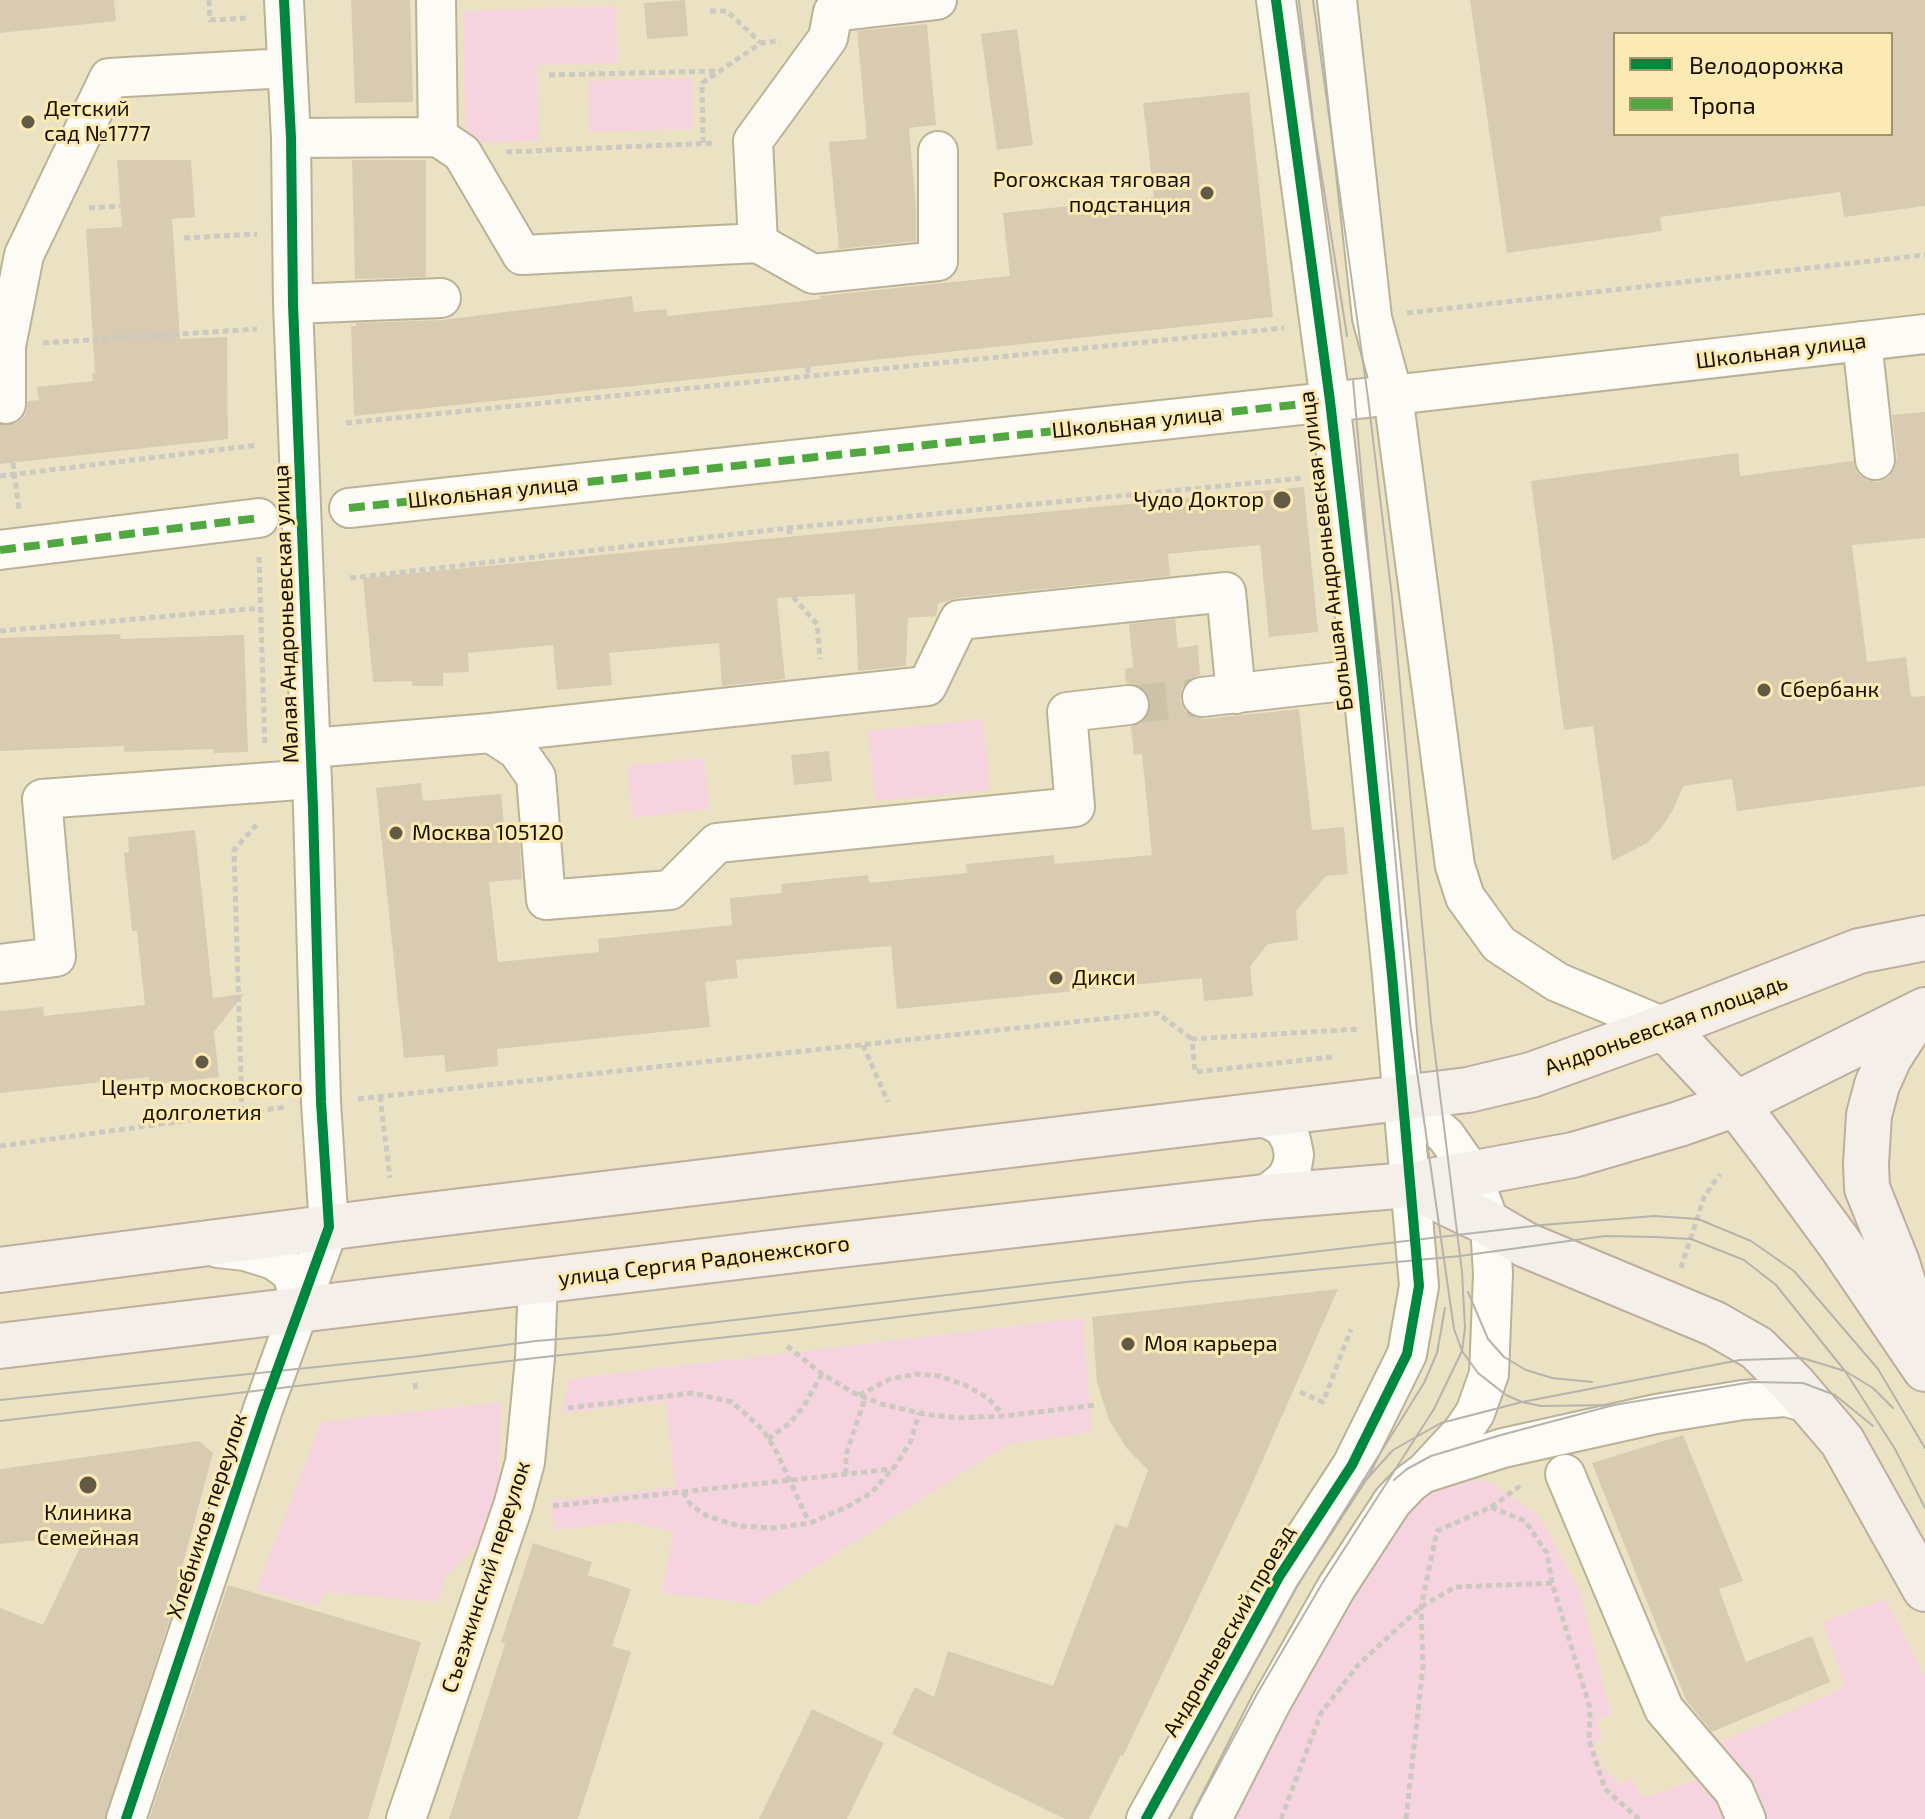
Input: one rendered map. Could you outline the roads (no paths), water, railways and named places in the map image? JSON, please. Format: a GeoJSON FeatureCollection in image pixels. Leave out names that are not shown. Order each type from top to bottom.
{"type":"FeatureCollection","features":[{"type":"Feature","properties":{"kind":"main road","name":"Андроньевская площадь"},"geometry":{"type":"LineString","coordinates":[[1404,1099],[1468,1090],[1531,1075],[1859,951],[1925,938]]}},
{"type":"Feature","properties":{"kind":"main road"},"geometry":{"type":"LineString","coordinates":[[1409,1185],[1573,1155],[1679,1124],[1736,1104],[1921,1012]]}},
{"type":"Feature","properties":{"kind":"main road"},"geometry":{"type":"LineString","coordinates":[[1921,1012],[1889,1058],[1877,1085],[1869,1115],[1866,1164],[1867,1188],[1897,1263],[1925,1354]]}},
{"type":"Feature","properties":{"kind":"main road"},"geometry":{"type":"LineString","coordinates":[[1664,1027],[1736,1104],[1840,1244],[1925,1369]]}},
{"type":"Feature","properties":{"kind":"main road"},"geometry":{"type":"LineString","coordinates":[[0,1270],[189,1244],[1404,1099]]}},
{"type":"Feature","properties":{"kind":"main road"},"geometry":{"type":"LineString","coordinates":[[1409,1185],[1526,1245],[1715,1324],[1757,1348],[1842,1441],[1925,1589]]}},
{"type":"Feature","properties":{"kind":"main road","name":"улица Сергия Радонежского"},"geometry":{"type":"LineString","coordinates":[[0,1346],[1264,1197],[1409,1185]]}},
{"type":"Feature","properties":{"kind":"street"},"geometry":{"type":"LineString","coordinates":[[436,0],[450,145],[522,255],[758,243],[813,274],[938,261],[938,151]]}},
{"type":"Feature","properties":{"kind":"street"},"geometry":{"type":"LineString","coordinates":[[758,243],[753,141],[831,17],[937,0]]}},
{"type":"Feature","properties":{"kind":"street","name":"Большая Андроньевская улица"},"geometry":{"type":"LineString","coordinates":[[1276,0],[1330,401],[1362,679],[1404,1099],[1409,1185]]}},
{"type":"Feature","properties":{"kind":"street"},"geometry":{"type":"LineString","coordinates":[[1337,0],[1372,318],[1393,395],[1455,866],[1465,897],[1499,944],[1557,982],[1664,1027]]}},
{"type":"Feature","properties":{"kind":"street","name":"Малая Андроньевская улица"},"geometry":{"type":"LineString","coordinates":[[272,9],[287,68],[291,138],[279,316],[312,764],[321,1102],[329,1227]]}},
{"type":"Feature","properties":{"kind":"street"},"geometry":{"type":"LineString","coordinates":[[6,404],[6,346],[24,255],[109,78],[287,68]]}},
{"type":"Feature","properties":{"kind":"street"},"geometry":{"type":"LineString","coordinates":[[291,138],[450,145]]}},
{"type":"Feature","properties":{"kind":"street"},"geometry":{"type":"LineString","coordinates":[[279,316],[441,298]]}},
{"type":"Feature","properties":{"kind":"street","name":"Школьная улица"},"geometry":{"type":"LineString","coordinates":[[349,508],[1925,334]]}},
{"type":"Feature","properties":{"kind":"street"},"geometry":{"type":"LineString","coordinates":[[1862,341],[1875,460]]}},
{"type":"Feature","properties":{"kind":"street"},"geometry":{"type":"LineString","coordinates":[[11,548],[259,518]]}},
{"type":"Feature","properties":{"kind":"street"},"geometry":{"type":"LineString","coordinates":[[0,964],[56,957],[42,799],[266,783],[312,764],[491,733],[927,686],[959,620],[1226,592],[1219,695],[1362,679]]}},
{"type":"Feature","properties":{"kind":"street"},"geometry":{"type":"LineString","coordinates":[[491,733],[517,750],[536,777],[546,900],[670,890],[717,843],[1075,807],[1067,712],[1129,705]]}},
{"type":"Feature","properties":{"kind":"street"},"geometry":{"type":"LineString","coordinates":[[1859,951],[1925,916]]}},
{"type":"Feature","properties":{"kind":"street"},"geometry":{"type":"LineString","coordinates":[[1212,1819],[1271,1703],[1336,1588],[1392,1502],[1425,1472],[1475,1413],[1489,1374],[1493,1274],[1490,1224],[1471,1172],[1446,1136],[1404,1099]]}},
{"type":"Feature","properties":{"kind":"street"},"geometry":{"type":"LineString","coordinates":[[1253,1116],[1271,1120],[1283,1127],[1291,1140],[1294,1155],[1286,1179],[1264,1197]]}},
{"type":"Feature","properties":{"kind":"street","name":"Андроньевский проезд"},"geometry":{"type":"LineString","coordinates":[[1146,1819],[1279,1577],[1352,1465],[1407,1354],[1419,1286],[1409,1185]]}},
{"type":"Feature","properties":{"kind":"street","name":"Хлебников переулок"},"geometry":{"type":"LineString","coordinates":[[126,1819],[329,1227]]}},
{"type":"Feature","properties":{"kind":"street"},"geometry":{"type":"LineString","coordinates":[[189,1244],[245,1251],[274,1260],[292,1273],[299,1310]]}},
{"type":"Feature","properties":{"kind":"street","name":"Съезжинский переулок"},"geometry":{"type":"LineString","coordinates":[[406,1819],[513,1506],[525,1462],[538,1281]]}},
{"type":"Feature","properties":{"kind":"street"},"geometry":{"type":"LineString","coordinates":[[1425,1472],[1503,1448],[1656,1414],[1743,1400],[1786,1397],[1809,1403]]}},
{"type":"Feature","properties":{"kind":"street"},"geometry":{"type":"LineString","coordinates":[[1565,1474],[1664,1709],[1734,1791],[1746,1819]]}},
{"type":"Feature","properties":{"kind":"tunnel"},"geometry":{"type":"LineString","coordinates":[[1129,705],[1202,697]]}},
{"type":"Feature","properties":{"kind":"tram line"},"geometry":{"type":"LineString","coordinates":[[1299,0],[1314,127],[1347,336]]}},
{"type":"Feature","properties":{"kind":"tram line"},"geometry":{"type":"LineString","coordinates":[[1190,1819],[1257,1694],[1323,1582],[1434,1409],[1462,1351],[1465,1328],[1462,1272],[1431,1022],[1392,597],[1313,0]]}},
{"type":"Feature","properties":{"kind":"tram line"},"geometry":{"type":"LineString","coordinates":[[1353,380],[1410,1023],[1454,1329],[1462,1351],[1478,1373],[1506,1395],[1541,1406],[1614,1405]]}},
{"type":"Feature","properties":{"kind":"tram line"},"geometry":{"type":"LineString","coordinates":[[0,1400],[607,1335],[1542,1225],[1654,1216],[1698,1219],[1751,1241],[1794,1271],[1878,1369],[1925,1448]]}},
{"type":"Feature","properties":{"kind":"tram line"},"geometry":{"type":"LineString","coordinates":[[0,1421],[1186,1282],[1460,1256],[1605,1236],[1655,1237],[1691,1239],[1744,1260],[1776,1285],[1845,1371],[1895,1449],[1925,1508]]}},
{"type":"Feature","properties":{"kind":"tram line"},"geometry":{"type":"LineString","coordinates":[[1468,1292],[1488,1339],[1504,1357],[1526,1370],[1552,1378],[1592,1382]]}},
{"type":"Feature","properties":{"kind":"tram line"},"geometry":{"type":"LineString","coordinates":[[1169,1819],[1298,1585],[1424,1383],[1437,1353],[1445,1308]]}},
{"type":"Feature","properties":{"kind":"tram line"},"geometry":{"type":"LineString","coordinates":[[1364,1482],[1393,1450],[1441,1423],[1522,1402],[1740,1360],[1802,1358],[1845,1371],[1873,1388],[1893,1408]]}},
{"type":"Feature","properties":{"kind":"tram line"},"geometry":{"type":"LineString","coordinates":[[1394,1480],[1431,1456],[1501,1435],[1614,1405],[1752,1382],[1803,1383],[1835,1395],[1873,1426]]}},
{"type":"Feature","properties":{"kind":"place","name":"Детский сад №1777"},"geometry":{"type":"Point","coordinates":[28,122]}},
{"type":"Feature","properties":{"kind":"place","name":"Рогожская тяговая подстанция"},"geometry":{"type":"Point","coordinates":[1207,193]}},
{"type":"Feature","properties":{"kind":"place","name":"Чудо Доктор"},"geometry":{"type":"Point","coordinates":[1282,500]}},
{"type":"Feature","properties":{"kind":"place","name":"Сбербанк"},"geometry":{"type":"Point","coordinates":[1764,690]}},
{"type":"Feature","properties":{"kind":"place","name":"Москва 105120"},"geometry":{"type":"Point","coordinates":[396,833]}},
{"type":"Feature","properties":{"kind":"place","name":"Дикси"},"geometry":{"type":"Point","coordinates":[1056,978]}},
{"type":"Feature","properties":{"kind":"place","name":"Центр московского долголетия"},"geometry":{"type":"Point","coordinates":[202,1062]}},
{"type":"Feature","properties":{"kind":"place","name":"Моя карьера"},"geometry":{"type":"Point","coordinates":[1128,1344]}},
{"type":"Feature","properties":{"kind":"place","name":"Клиника Семейная"},"geometry":{"type":"Point","coordinates":[88,1485]}}]}
